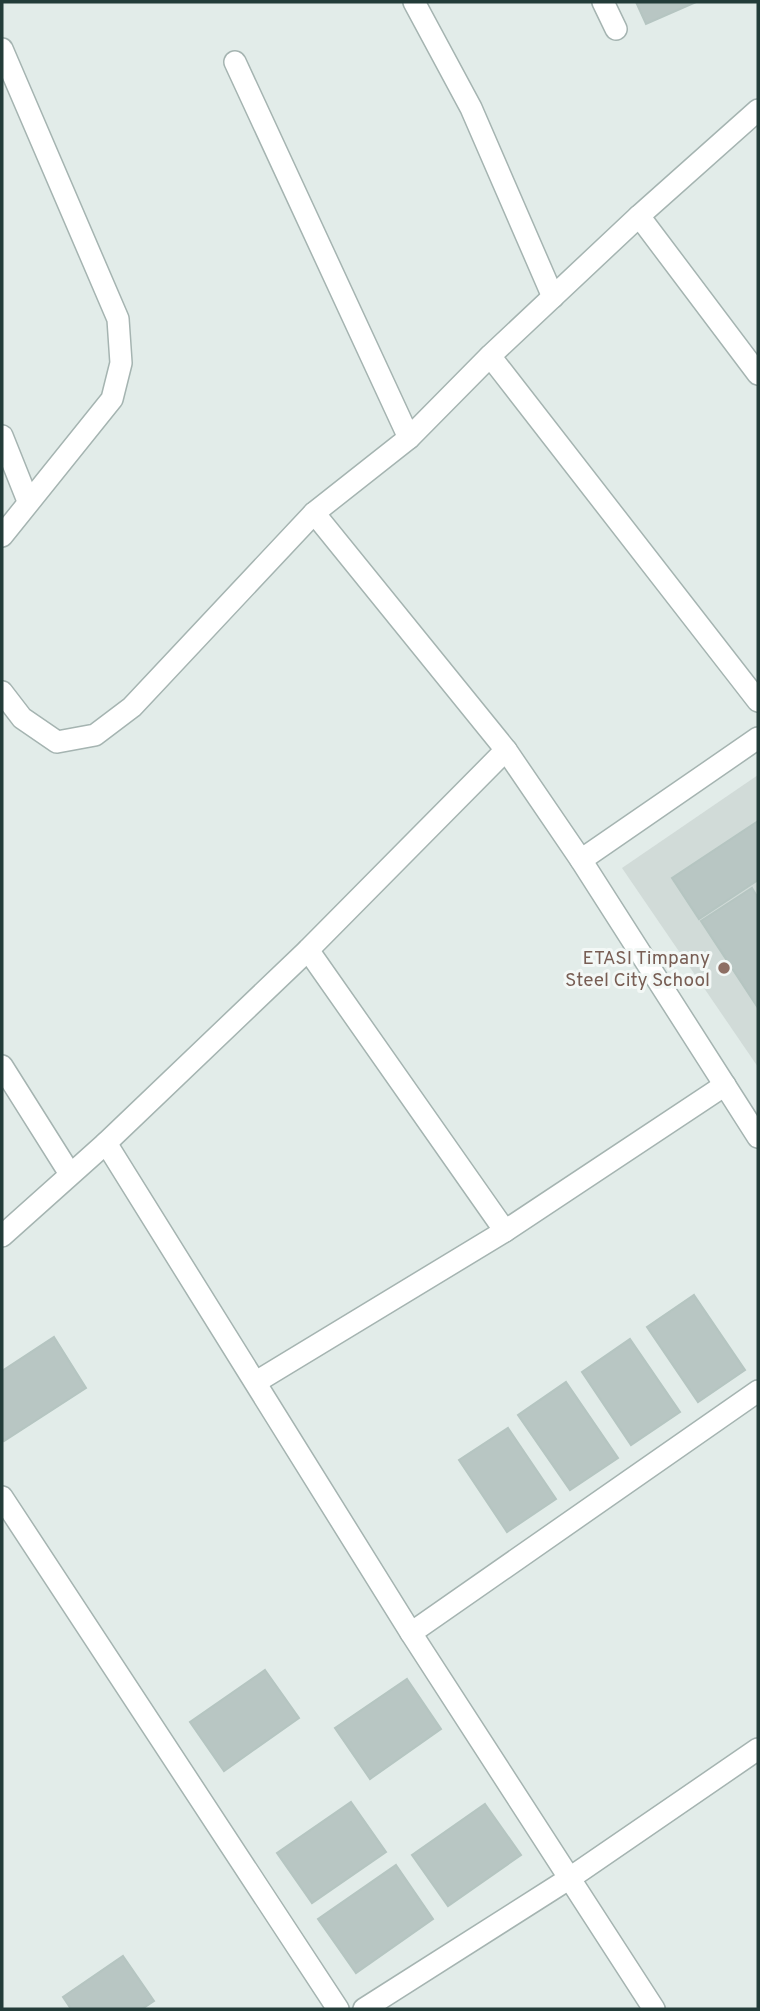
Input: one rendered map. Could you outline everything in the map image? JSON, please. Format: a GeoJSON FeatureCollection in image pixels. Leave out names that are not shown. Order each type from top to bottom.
{"type":"FeatureCollection","features":[{"type":"Feature","properties":{"kind":"street"},"geometry":{"type":"LineString","coordinates":[[414,2],[471,108],[553,297]]}},
{"type":"Feature","properties":{"kind":"street"},"geometry":{"type":"LineString","coordinates":[[603,2],[617,29]]}},
{"type":"Feature","properties":{"kind":"street"},"geometry":{"type":"LineString","coordinates":[[2,49],[118,319],[121,363],[112,398],[2,536]]}},
{"type":"Feature","properties":{"kind":"street"},"geometry":{"type":"LineString","coordinates":[[235,62],[409,438]]}},
{"type":"Feature","properties":{"kind":"street"},"geometry":{"type":"LineString","coordinates":[[2,692],[22,718],[57,742],[95,735],[132,707],[314,513],[409,438],[490,356],[639,216],[758,110]]}},
{"type":"Feature","properties":{"kind":"street"},"geometry":{"type":"LineString","coordinates":[[639,216],[758,373]]}},
{"type":"Feature","properties":{"kind":"street"},"geometry":{"type":"LineString","coordinates":[[490,356],[758,701]]}},
{"type":"Feature","properties":{"kind":"street"},"geometry":{"type":"LineString","coordinates":[[2,436],[28,501]]}},
{"type":"Feature","properties":{"kind":"street"},"geometry":{"type":"LineString","coordinates":[[314,513],[506,750],[581,860],[758,1137]]}},
{"type":"Feature","properties":{"kind":"street"},"geometry":{"type":"LineString","coordinates":[[581,860],[758,738]]}},
{"type":"Feature","properties":{"kind":"street"},"geometry":{"type":"LineString","coordinates":[[2,1236],[106,1143],[308,950],[506,750]]}},
{"type":"Feature","properties":{"kind":"street"},"geometry":{"type":"LineString","coordinates":[[308,950],[505,1231]]}},
{"type":"Feature","properties":{"kind":"street"},"geometry":{"type":"LineString","coordinates":[[2,1066],[70,1174]]}},
{"type":"Feature","properties":{"kind":"street"},"geometry":{"type":"LineString","coordinates":[[256,1382],[505,1231],[724,1085]]}},
{"type":"Feature","properties":{"kind":"street"},"geometry":{"type":"LineString","coordinates":[[106,1143],[411,1633],[654,2009]]}},
{"type":"Feature","properties":{"kind":"street"},"geometry":{"type":"LineString","coordinates":[[411,1633],[758,1391]]}},
{"type":"Feature","properties":{"kind":"street"},"geometry":{"type":"LineString","coordinates":[[2,1497],[338,2009]]}},
{"type":"Feature","properties":{"kind":"street"},"geometry":{"type":"LineString","coordinates":[[364,2009],[570,1878],[758,1748]]}},
{"type":"Feature","properties":{"kind":"shaded area","name":"ETASI Timpany Steel City School"},"geometry":{"type":"Polygon","coordinates":[[[758,775],[758,1067],[622,868],[758,775]]]}},
{"type":"Feature","properties":{"kind":"building"},"geometry":{"type":"Polygon","coordinates":[[[636,2],[696,2],[646,24],[636,2]]]}},
{"type":"Feature","properties":{"kind":"building"},"geometry":{"type":"Polygon","coordinates":[[[758,821],[758,880],[699,919],[672,878],[758,821]]]}},
{"type":"Feature","properties":{"kind":"building"},"geometry":{"type":"Polygon","coordinates":[[[752,888],[758,898],[758,1008],[701,921],[752,888]]]}},
{"type":"Feature","properties":{"kind":"building"},"geometry":{"type":"Polygon","coordinates":[[[694,1295],[745,1370],[698,1402],[647,1327],[694,1295]]]}},
{"type":"Feature","properties":{"kind":"building"},"geometry":{"type":"Polygon","coordinates":[[[54,1337],[86,1388],[4,1441],[2,1371],[54,1337]]]}},
{"type":"Feature","properties":{"kind":"building"},"geometry":{"type":"Polygon","coordinates":[[[630,1339],[680,1412],[631,1445],[582,1372],[630,1339]]]}},
{"type":"Feature","properties":{"kind":"building"},"geometry":{"type":"Polygon","coordinates":[[[566,1382],[618,1458],[570,1490],[518,1415],[566,1382]]]}},
{"type":"Feature","properties":{"kind":"building"},"geometry":{"type":"Polygon","coordinates":[[[508,1428],[556,1499],[507,1532],[459,1460],[508,1428]]]}},
{"type":"Feature","properties":{"kind":"building"},"geometry":{"type":"Polygon","coordinates":[[[265,1670],[299,1718],[224,1771],[190,1722],[265,1670]]]}},
{"type":"Feature","properties":{"kind":"building"},"geometry":{"type":"Polygon","coordinates":[[[407,1679],[441,1729],[370,1779],[335,1728],[407,1679]]]}},
{"type":"Feature","properties":{"kind":"building"},"geometry":{"type":"Polygon","coordinates":[[[351,1802],[386,1852],[312,1903],[277,1853],[351,1802]]]}},
{"type":"Feature","properties":{"kind":"building"},"geometry":{"type":"Polygon","coordinates":[[[485,1804],[521,1855],[448,1906],[412,1855],[485,1804]]]}},
{"type":"Feature","properties":{"kind":"building"},"geometry":{"type":"Polygon","coordinates":[[[396,1865],[433,1919],[356,1973],[318,1919],[396,1865]]]}},
{"type":"Feature","properties":{"kind":"building"},"geometry":{"type":"Polygon","coordinates":[[[123,1956],[154,2001],[142,2009],[71,2009],[63,1997],[123,1956]]]}},
{"type":"Feature","properties":{"kind":"place","name":"ETASI Timpany Steel City School"},"geometry":{"type":"Point","coordinates":[724,968]}}]}
